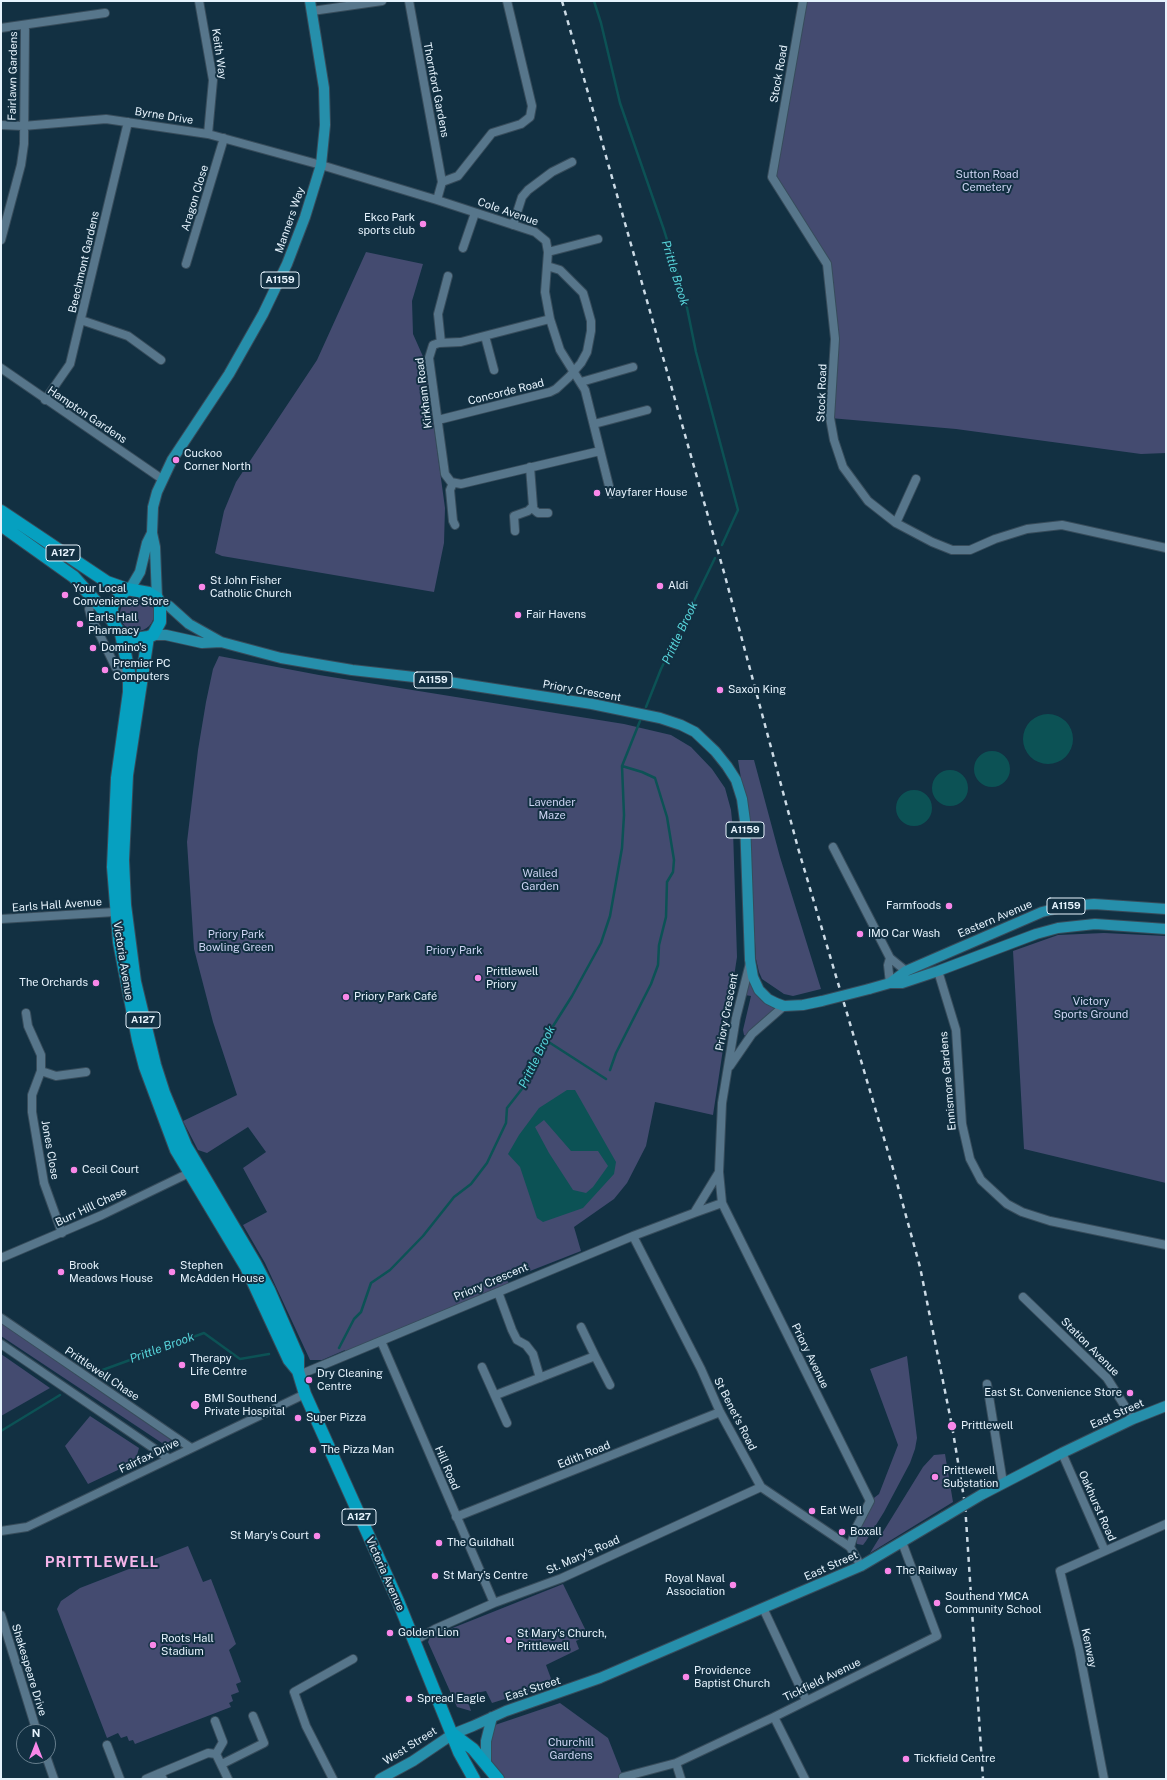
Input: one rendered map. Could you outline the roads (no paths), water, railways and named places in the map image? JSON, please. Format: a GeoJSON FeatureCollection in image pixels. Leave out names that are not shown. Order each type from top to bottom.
{"type":"FeatureCollection","features":[{"type":"Feature","properties":{"kind":"highway","name":"A127"},"geometry":{"type":"LineString","coordinates":[[1,511],[107,582],[128,589]]}},
{"type":"Feature","properties":{"kind":"highway","name":"A127"},"geometry":{"type":"LineString","coordinates":[[1,525],[60,565],[95,599],[112,620]]}},
{"type":"Feature","properties":{"kind":"highway"},"geometry":{"type":"LineString","coordinates":[[128,589],[149,593],[158,600],[162,616],[157,629],[151,636],[135,639],[121,634],[112,620],[112,607],[115,601],[128,589]]}},
{"type":"Feature","properties":{"kind":"highway","name":"Victoria Avenue"},"geometry":{"type":"LineString","coordinates":[[121,634],[125,672],[129,692],[121,748],[115,809],[113,867],[115,912],[125,983],[145,1067],[165,1122],[189,1173],[246,1267],[289,1360],[298,1373],[305,1394],[414,1640],[459,1752],[474,1779]]}},
{"type":"Feature","properties":{"kind":"highway","name":"Victoria Avenue"},"geometry":{"type":"LineString","coordinates":[[151,636],[127,775],[123,860],[125,905],[129,940],[143,1020],[154,1065],[177,1126],[186,1146],[247,1249],[269,1290],[298,1357],[298,1373]]}},
{"type":"Feature","properties":{"kind":"highway"},"geometry":{"type":"LineString","coordinates":[[453,1734],[473,1749],[498,1779]]}},
{"type":"Feature","properties":{"kind":"main road","name":"Manners Way"},"geometry":{"type":"LineString","coordinates":[[158,600],[155,546],[152,533],[153,507],[162,479],[184,441],[229,374],[263,314],[287,264],[305,217],[321,164],[325,125],[324,88],[310,1]]}},
{"type":"Feature","properties":{"kind":"main road","name":"Manners Way"},"geometry":{"type":"LineString","coordinates":[[128,589],[140,572],[147,543],[152,533]]}},
{"type":"Feature","properties":{"kind":"main road","name":"Priory Crescent"},"geometry":{"type":"LineString","coordinates":[[158,600],[169,606],[189,624],[221,642],[281,658],[352,670],[423,678],[592,704],[660,718],[681,724],[694,732],[715,751],[736,780],[742,799],[745,821],[750,960],[753,978],[759,990],[768,999],[784,1006],[803,1005],[822,1001]]}},
{"type":"Feature","properties":{"kind":"main road","name":"Priory Crescent"},"geometry":{"type":"LineString","coordinates":[[151,636],[166,635],[202,643],[221,642]]}},
{"type":"Feature","properties":{"kind":"main road","name":"Eastern Avenue"},"geometry":{"type":"LineString","coordinates":[[890,983],[906,971],[1042,912],[1066,906],[1094,904],[1166,909]]}},
{"type":"Feature","properties":{"kind":"main road","name":"Eastern Avenue"},"geometry":{"type":"LineString","coordinates":[[822,1001],[890,983],[902,983],[938,971],[1017,940],[1064,927],[1095,924],[1166,929]]}},
{"type":"Feature","properties":{"kind":"main road","name":"East Street"},"geometry":{"type":"LineString","coordinates":[[453,1734],[518,1706],[582,1685],[861,1566],[1003,1483],[1133,1419],[1166,1406]]}},
{"type":"Feature","properties":{"kind":"main road"},"geometry":{"type":"LineString","coordinates":[[486,1763],[486,1741],[492,1718]]}},
{"type":"Feature","properties":{"kind":"main road","name":"West Street"},"geometry":{"type":"LineString","coordinates":[[380,1779],[413,1761],[453,1734]]}},
{"type":"Feature","properties":{"kind":"street","name":"Keith Way"},"geometry":{"type":"LineString","coordinates":[[199,1],[213,80],[208,134]]}},
{"type":"Feature","properties":{"kind":"street"},"geometry":{"type":"LineString","coordinates":[[312,12],[382,1]]}},
{"type":"Feature","properties":{"kind":"street","name":"Thornford Gardens"},"geometry":{"type":"LineString","coordinates":[[409,1],[442,182],[437,200]]}},
{"type":"Feature","properties":{"kind":"street"},"geometry":{"type":"LineString","coordinates":[[442,182],[458,176],[492,133],[521,124],[530,117],[532,106],[507,1]]}},
{"type":"Feature","properties":{"kind":"street","name":"Stock Road"},"geometry":{"type":"LineString","coordinates":[[803,1],[772,177],[827,264],[835,339],[830,418],[834,440],[843,467],[868,501],[896,523],[932,542],[952,550],[970,550],[995,539],[1027,529],[1062,525],[1166,548]]}},
{"type":"Feature","properties":{"kind":"street","name":"Fairlawn Gardens"},"geometry":{"type":"LineString","coordinates":[[1,28],[25,26],[105,13]]}},
{"type":"Feature","properties":{"kind":"street","name":"Fairlawn Gardens"},"geometry":{"type":"LineString","coordinates":[[1,240],[24,144],[25,26]]}},
{"type":"Feature","properties":{"kind":"street","name":"Byrne Drive"},"geometry":{"type":"LineString","coordinates":[[1,125],[23,126],[106,119],[208,134],[321,164]]}},
{"type":"Feature","properties":{"kind":"street","name":"Beechmont Gardens"},"geometry":{"type":"LineString","coordinates":[[45,400],[70,364],[128,122]]}},
{"type":"Feature","properties":{"kind":"street","name":"Aragon Close"},"geometry":{"type":"LineString","coordinates":[[186,264],[224,138]]}},
{"type":"Feature","properties":{"kind":"street"},"geometry":{"type":"LineString","coordinates":[[513,225],[522,198],[528,190],[552,172],[572,162]]}},
{"type":"Feature","properties":{"kind":"street"},"geometry":{"type":"LineString","coordinates":[[321,164],[437,200]]}},
{"type":"Feature","properties":{"kind":"street","name":"Cole Avenue"},"geometry":{"type":"LineString","coordinates":[[437,200],[535,232],[542,236],[546,241],[548,252],[545,292],[550,319],[560,350],[581,382]]}},
{"type":"Feature","properties":{"kind":"street"},"geometry":{"type":"LineString","coordinates":[[463,248],[475,213]]}},
{"type":"Feature","properties":{"kind":"street"},"geometry":{"type":"LineString","coordinates":[[548,252],[598,239]]}},
{"type":"Feature","properties":{"kind":"street","name":"Concorde Road"},"geometry":{"type":"LineString","coordinates":[[438,420],[550,392],[556,389],[574,373],[587,352],[590,341],[591,321],[582,293],[577,286],[560,270],[547,266]]}},
{"type":"Feature","properties":{"kind":"street"},"geometry":{"type":"LineString","coordinates":[[448,276],[438,314],[441,343],[461,342],[550,319]]}},
{"type":"Feature","properties":{"kind":"street"},"geometry":{"type":"LineString","coordinates":[[81,320],[128,336],[161,360]]}},
{"type":"Feature","properties":{"kind":"street"},"geometry":{"type":"LineString","coordinates":[[485,336],[494,370]]}},
{"type":"Feature","properties":{"kind":"street","name":"Kirkham Road"},"geometry":{"type":"LineString","coordinates":[[441,343],[433,345],[429,353],[445,474],[453,483]]}},
{"type":"Feature","properties":{"kind":"street"},"geometry":{"type":"LineString","coordinates":[[611,494],[594,424],[581,382],[633,367]]}},
{"type":"Feature","properties":{"kind":"street","name":"Hampton Gardens"},"geometry":{"type":"LineString","coordinates":[[1,368],[45,400],[162,479]]}},
{"type":"Feature","properties":{"kind":"street"},"geometry":{"type":"LineString","coordinates":[[594,424],[647,410]]}},
{"type":"Feature","properties":{"kind":"street"},"geometry":{"type":"LineString","coordinates":[[455,525],[453,521],[450,490],[453,483],[461,484],[600,451]]}},
{"type":"Feature","properties":{"kind":"street"},"geometry":{"type":"LineString","coordinates":[[515,532],[514,516],[532,508],[533,503],[530,468]]}},
{"type":"Feature","properties":{"kind":"street"},"geometry":{"type":"LineString","coordinates":[[896,523],[916,479]]}},
{"type":"Feature","properties":{"kind":"street"},"geometry":{"type":"LineString","coordinates":[[532,508],[538,513],[548,513]]}},
{"type":"Feature","properties":{"kind":"street"},"geometry":{"type":"LineString","coordinates":[[95,599],[89,609],[90,617],[116,668],[125,672]]}},
{"type":"Feature","properties":{"kind":"street"},"geometry":{"type":"LineString","coordinates":[[833,847],[890,958],[906,971]]}},
{"type":"Feature","properties":{"kind":"street","name":"Earls Hall Avenue"},"geometry":{"type":"LineString","coordinates":[[1,919],[115,912]]}},
{"type":"Feature","properties":{"kind":"street"},"geometry":{"type":"LineString","coordinates":[[890,958],[888,966],[890,983]]}},
{"type":"Feature","properties":{"kind":"street","name":"Priory Crescent"},"geometry":{"type":"LineString","coordinates":[[694,1213],[719,1172],[722,1103],[736,1018],[750,960]]}},
{"type":"Feature","properties":{"kind":"street","name":"Ennismore Gardens"},"geometry":{"type":"LineString","coordinates":[[938,971],[956,1030],[962,1124],[970,1159],[981,1180],[1007,1204],[1022,1212],[1050,1221],[1166,1245]]}},
{"type":"Feature","properties":{"kind":"street","name":"Priory Crescent"},"geometry":{"type":"LineString","coordinates":[[728,1069],[752,1034],[784,1006]]}},
{"type":"Feature","properties":{"kind":"street","name":"Jones Close"},"geometry":{"type":"LineString","coordinates":[[26,1013],[28,1026],[41,1055],[41,1071],[32,1095],[32,1112],[44,1183],[62,1233]]}},
{"type":"Feature","properties":{"kind":"street"},"geometry":{"type":"LineString","coordinates":[[41,1071],[56,1076],[86,1072]]}},
{"type":"Feature","properties":{"kind":"street","name":"Priory Avenue"},"geometry":{"type":"LineString","coordinates":[[719,1172],[722,1203],[870,1501],[856,1528],[850,1547]]}},
{"type":"Feature","properties":{"kind":"street","name":"Burr Hill Chase"},"geometry":{"type":"LineString","coordinates":[[1,1258],[62,1233],[189,1173]]}},
{"type":"Feature","properties":{"kind":"street","name":"Priory Crescent"},"geometry":{"type":"LineString","coordinates":[[298,1373],[381,1341],[633,1236],[722,1203]]}},
{"type":"Feature","properties":{"kind":"street","name":"St Benet's Road"},"geometry":{"type":"LineString","coordinates":[[633,1236],[701,1369],[720,1412],[761,1487],[850,1547],[861,1566]]}},
{"type":"Feature","properties":{"kind":"street"},"geometry":{"type":"LineString","coordinates":[[498,1292],[517,1340],[526,1345],[533,1354],[540,1378]]}},
{"type":"Feature","properties":{"kind":"street","name":"Station Avenue"},"geometry":{"type":"LineString","coordinates":[[1023,1297],[1107,1378],[1133,1419]]}},
{"type":"Feature","properties":{"kind":"street","name":"Prittlewell Chase"},"geometry":{"type":"LineString","coordinates":[[1,1318],[191,1448]]}},
{"type":"Feature","properties":{"kind":"street"},"geometry":{"type":"LineString","coordinates":[[581,1327],[610,1385]]}},
{"type":"Feature","properties":{"kind":"street","name":"Hill Road"},"geometry":{"type":"LineString","coordinates":[[381,1341],[456,1518],[494,1603]]}},
{"type":"Feature","properties":{"kind":"street"},"geometry":{"type":"LineString","coordinates":[[1,1344],[168,1458]]}},
{"type":"Feature","properties":{"kind":"street"},"geometry":{"type":"LineString","coordinates":[[496,1395],[595,1356]]}},
{"type":"Feature","properties":{"kind":"street"},"geometry":{"type":"LineString","coordinates":[[482,1367],[496,1395],[507,1423]]}},
{"type":"Feature","properties":{"kind":"street"},"geometry":{"type":"LineString","coordinates":[[987,1384],[1003,1483]]}},
{"type":"Feature","properties":{"kind":"street","name":"Fairfax Drive"},"geometry":{"type":"LineString","coordinates":[[1,1531],[27,1527],[168,1458],[305,1394]]}},
{"type":"Feature","properties":{"kind":"street","name":"Edith Road"},"geometry":{"type":"LineString","coordinates":[[456,1518],[720,1412]]}},
{"type":"Feature","properties":{"kind":"street"},"geometry":{"type":"LineString","coordinates":[[151,1467],[154,1455],[153,1448]]}},
{"type":"Feature","properties":{"kind":"street","name":"Oakhurst Road"},"geometry":{"type":"LineString","coordinates":[[1062,1453],[1105,1551],[1166,1524]]}},
{"type":"Feature","properties":{"kind":"street","name":"St. Mary's Road"},"geometry":{"type":"LineString","coordinates":[[414,1640],[494,1603],[562,1578],[761,1487]]}},
{"type":"Feature","properties":{"kind":"street","name":"Tickfield Avenue"},"geometry":{"type":"LineString","coordinates":[[623,1777],[676,1763],[774,1717],[937,1636],[902,1542]]}},
{"type":"Feature","properties":{"kind":"street","name":"Kenway"},"geometry":{"type":"LineString","coordinates":[[1104,1779],[1079,1649],[1060,1572],[1105,1551]]}},
{"type":"Feature","properties":{"kind":"street"},"geometry":{"type":"LineString","coordinates":[[763,1608],[806,1700]]}},
{"type":"Feature","properties":{"kind":"street","name":"Shakespeare Drive"},"geometry":{"type":"LineString","coordinates":[[1,1615],[35,1724]]}},
{"type":"Feature","properties":{"kind":"street"},"geometry":{"type":"LineString","coordinates":[[333,1779],[306,1726],[294,1692],[352,1659]]}},
{"type":"Feature","properties":{"kind":"street"},"geometry":{"type":"LineString","coordinates":[[222,1764],[264,1743],[253,1716]]}},
{"type":"Feature","properties":{"kind":"street"},"geometry":{"type":"LineString","coordinates":[[774,1717],[805,1779]]}},
{"type":"Feature","properties":{"kind":"street"},"geometry":{"type":"LineString","coordinates":[[215,1721],[223,1742],[216,1754]]}},
{"type":"Feature","properties":{"kind":"street"},"geometry":{"type":"LineString","coordinates":[[107,1745],[120,1779]]}},
{"type":"Feature","properties":{"kind":"street"},"geometry":{"type":"LineString","coordinates":[[146,1779],[162,1776],[208,1753],[216,1754]]}},
{"type":"Feature","properties":{"kind":"street"},"geometry":{"type":"LineString","coordinates":[[216,1754],[228,1779]]}},
{"type":"Feature","properties":{"kind":"street"},"geometry":{"type":"LineString","coordinates":[[676,1763],[681,1779]]}},
{"type":"Feature","properties":{"kind":"street"},"geometry":{"type":"LineString","coordinates":[[49,1764],[54,1779]]}},
{"type":"Feature","properties":{"kind":"waterway","name":"Prittle Brook"},"geometry":{"type":"LineString","coordinates":[[594,1],[601,23],[620,103],[664,230],[685,298],[696,352],[738,510],[722,545]]}},
{"type":"Feature","properties":{"kind":"waterway","name":"Prittle Brook"},"geometry":{"type":"LineString","coordinates":[[646,707],[661,669],[715,558]]}},
{"type":"Feature","properties":{"kind":"waterway","name":"Prittle Brook"},"geometry":{"type":"LineString","coordinates":[[339,1348],[354,1319],[361,1312],[371,1283],[390,1270],[423,1236],[454,1197],[471,1184],[487,1163],[506,1123],[507,1108],[525,1085],[538,1050],[572,996],[601,943],[610,916],[622,848],[624,815],[622,766],[640,721]]}},
{"type":"Feature","properties":{"kind":"waterway"},"geometry":{"type":"LineString","coordinates":[[610,1070],[616,1053],[651,984],[658,965],[659,945],[666,917],[667,882],[673,872],[674,860],[667,817],[655,778],[622,766]]}},
{"type":"Feature","properties":{"kind":"waterway"},"geometry":{"type":"LineString","coordinates":[[544,1039],[606,1079]]}},
{"type":"Feature","properties":{"kind":"waterway","name":"Prittle Brook"},"geometry":{"type":"LineString","coordinates":[[97,1372],[204,1333],[240,1359],[269,1354]]}},
{"type":"Feature","properties":{"kind":"waterway","name":"Prittle Brook"},"geometry":{"type":"LineString","coordinates":[[1,1431],[60,1395]]}},
{"type":"Feature","properties":{"kind":"railway"},"geometry":{"type":"LineString","coordinates":[[562,1],[725,576],[798,848],[894,1172],[920,1267],[952,1426],[965,1504],[983,1779]]}},
{"type":"Feature","properties":{"kind":"place","name":"Ekco Park sports club"},"geometry":{"type":"Point","coordinates":[423,224]}},
{"type":"Feature","properties":{"kind":"place","name":"Cuckoo Corner North"},"geometry":{"type":"Point","coordinates":[176,460]}},
{"type":"Feature","properties":{"kind":"place","name":"Wayfarer House"},"geometry":{"type":"Point","coordinates":[597,493]}},
{"type":"Feature","properties":{"kind":"place","name":"Aldi"},"geometry":{"type":"Point","coordinates":[660,586]}},
{"type":"Feature","properties":{"kind":"place","name":"St John Fisher Catholic Church"},"geometry":{"type":"Point","coordinates":[202,587]}},
{"type":"Feature","properties":{"kind":"place","name":"Your Local Convenience Store"},"geometry":{"type":"Point","coordinates":[65,595]}},
{"type":"Feature","properties":{"kind":"place","name":"Fair Havens"},"geometry":{"type":"Point","coordinates":[518,615]}},
{"type":"Feature","properties":{"kind":"place","name":"Earls Hall Pharmacy"},"geometry":{"type":"Point","coordinates":[80,624]}},
{"type":"Feature","properties":{"kind":"place","name":"Domino's"},"geometry":{"type":"Point","coordinates":[93,648]}},
{"type":"Feature","properties":{"kind":"place","name":"Premier PC Computers"},"geometry":{"type":"Point","coordinates":[105,670]}},
{"type":"Feature","properties":{"kind":"place","name":"Saxon King"},"geometry":{"type":"Point","coordinates":[720,690]}},
{"type":"Feature","properties":{"kind":"place","name":"Farmfoods"},"geometry":{"type":"Point","coordinates":[949,906]}},
{"type":"Feature","properties":{"kind":"place","name":"IMO Car Wash"},"geometry":{"type":"Point","coordinates":[860,934]}},
{"type":"Feature","properties":{"kind":"place","name":"Prittlewell Priory"},"geometry":{"type":"Point","coordinates":[478,978]}},
{"type":"Feature","properties":{"kind":"place","name":"The Orchards"},"geometry":{"type":"Point","coordinates":[96,983]}},
{"type":"Feature","properties":{"kind":"place","name":"Priory Park Café"},"geometry":{"type":"Point","coordinates":[346,997]}},
{"type":"Feature","properties":{"kind":"place","name":"Cecil Court"},"geometry":{"type":"Point","coordinates":[74,1170]}},
{"type":"Feature","properties":{"kind":"place","name":"Brook Meadows House"},"geometry":{"type":"Point","coordinates":[61,1272]}},
{"type":"Feature","properties":{"kind":"place","name":"Stephen McAdden House"},"geometry":{"type":"Point","coordinates":[172,1272]}},
{"type":"Feature","properties":{"kind":"place","name":"Therapy Life Centre"},"geometry":{"type":"Point","coordinates":[182,1365]}},
{"type":"Feature","properties":{"kind":"place","name":"Dry Cleaning Centre"},"geometry":{"type":"Point","coordinates":[309,1380]}},
{"type":"Feature","properties":{"kind":"place","name":"East St. Convenience Store"},"geometry":{"type":"Point","coordinates":[1130,1393]}},
{"type":"Feature","properties":{"kind":"place","name":"BMI Southend Private Hospital"},"geometry":{"type":"Point","coordinates":[195,1405]}},
{"type":"Feature","properties":{"kind":"place","name":"Super Pizza"},"geometry":{"type":"Point","coordinates":[298,1418]}},
{"type":"Feature","properties":{"kind":"place","name":"Prittlewell"},"geometry":{"type":"Point","coordinates":[952,1426]}},
{"type":"Feature","properties":{"kind":"place","name":"The Pizza Man"},"geometry":{"type":"Point","coordinates":[313,1450]}},
{"type":"Feature","properties":{"kind":"place","name":"Prittlewell Substation"},"geometry":{"type":"Point","coordinates":[935,1477]}},
{"type":"Feature","properties":{"kind":"place","name":"Eat Well"},"geometry":{"type":"Point","coordinates":[812,1511]}},
{"type":"Feature","properties":{"kind":"place","name":"Boxall"},"geometry":{"type":"Point","coordinates":[842,1532]}},
{"type":"Feature","properties":{"kind":"place","name":"St Mary's Court"},"geometry":{"type":"Point","coordinates":[317,1536]}},
{"type":"Feature","properties":{"kind":"place","name":"The Guildhall"},"geometry":{"type":"Point","coordinates":[439,1543]}},
{"type":"Feature","properties":{"kind":"place","name":"The Railway"},"geometry":{"type":"Point","coordinates":[888,1571]}},
{"type":"Feature","properties":{"kind":"place","name":"St Mary’s Centre"},"geometry":{"type":"Point","coordinates":[435,1576]}},
{"type":"Feature","properties":{"kind":"place","name":"Royal Naval Association"},"geometry":{"type":"Point","coordinates":[733,1585]}},
{"type":"Feature","properties":{"kind":"place","name":"Southend YMCA Community School"},"geometry":{"type":"Point","coordinates":[937,1603]}},
{"type":"Feature","properties":{"kind":"place","name":"Golden Lion"},"geometry":{"type":"Point","coordinates":[390,1633]}},
{"type":"Feature","properties":{"kind":"place","name":"St Mary's Church, Prittlewell"},"geometry":{"type":"Point","coordinates":[509,1640]}},
{"type":"Feature","properties":{"kind":"place","name":"Roots Hall Stadium"},"geometry":{"type":"Point","coordinates":[153,1645]}},
{"type":"Feature","properties":{"kind":"place","name":"Providence Baptist Church"},"geometry":{"type":"Point","coordinates":[686,1677]}},
{"type":"Feature","properties":{"kind":"place","name":"Spread Eagle"},"geometry":{"type":"Point","coordinates":[409,1699]}},
{"type":"Feature","properties":{"kind":"place","name":"Tickfield Centre"},"geometry":{"type":"Point","coordinates":[906,1759]}},
{"type":"Feature","properties":{"kind":"district","name":"PRITTLEWELL"},"geometry":{"type":"Point","coordinates":[102,1562]}},
{"type":"Feature","properties":{"kind":"park label","name":"Sutton Road Cemetery"},"geometry":{"type":"Point","coordinates":[987,181]}},
{"type":"Feature","properties":{"kind":"park label","name":"Lavender Maze"},"geometry":{"type":"Point","coordinates":[552,809]}},
{"type":"Feature","properties":{"kind":"park label","name":"Walled Garden"},"geometry":{"type":"Point","coordinates":[540,880]}},
{"type":"Feature","properties":{"kind":"park label","name":"Priory Park Bowling Green"},"geometry":{"type":"Point","coordinates":[236,941]}},
{"type":"Feature","properties":{"kind":"park label","name":"Priory Park"},"geometry":{"type":"Point","coordinates":[454,951]}},
{"type":"Feature","properties":{"kind":"park label","name":"Victory Sports Ground"},"geometry":{"type":"Point","coordinates":[1091,1008]}},
{"type":"Feature","properties":{"kind":"park label","name":"Churchill Gardens"},"geometry":{"type":"Point","coordinates":[571,1749]}}]}
